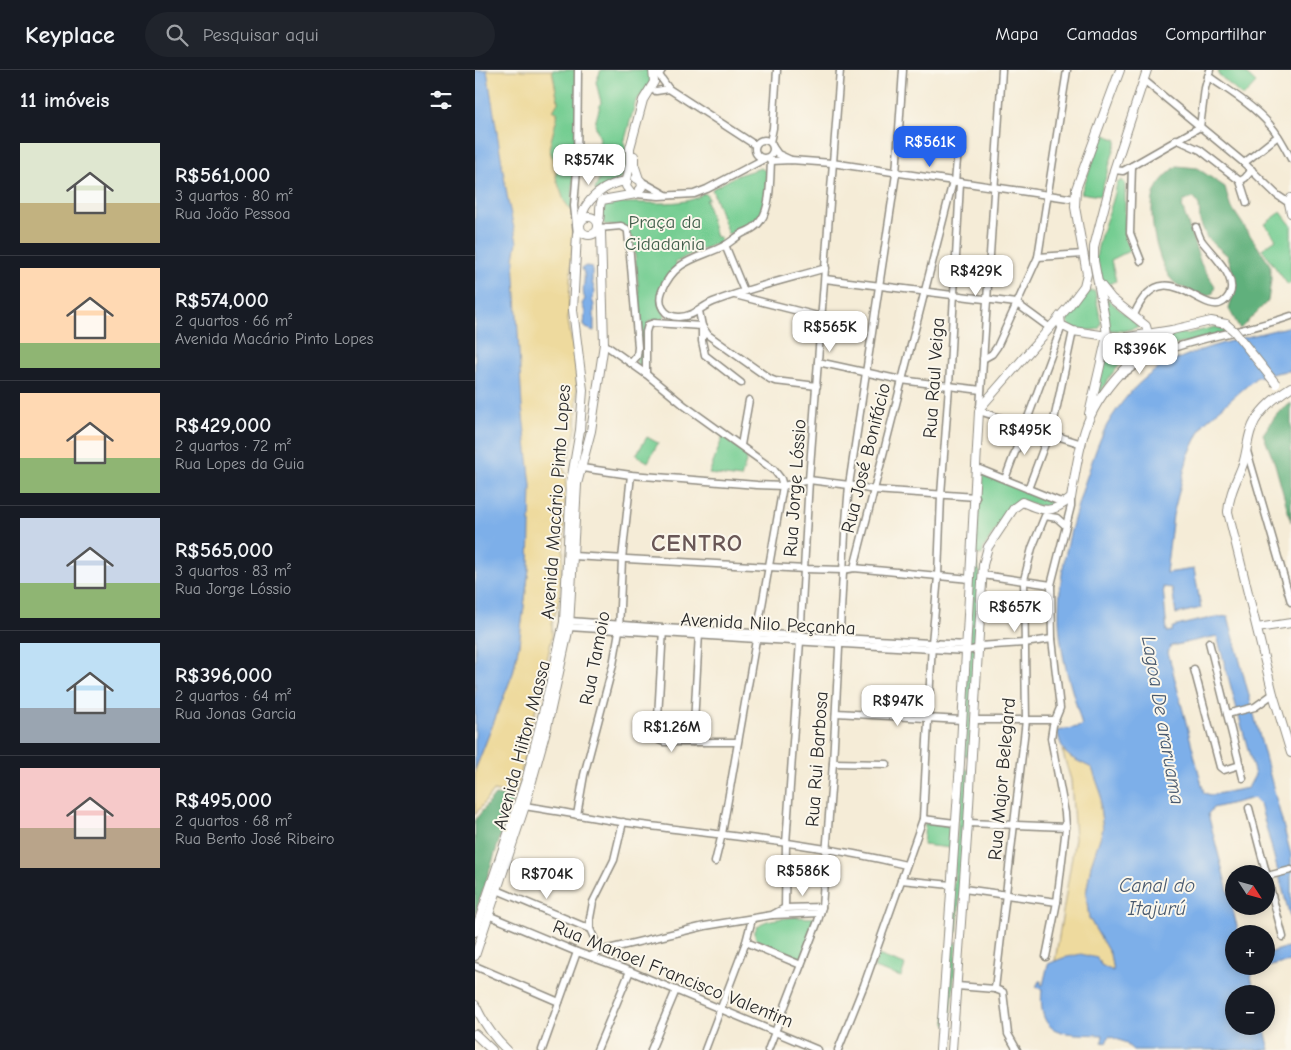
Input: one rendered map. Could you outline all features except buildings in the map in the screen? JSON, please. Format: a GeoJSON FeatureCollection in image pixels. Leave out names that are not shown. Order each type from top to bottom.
{"type":"FeatureCollection","features":[{"type":"Feature","properties":{"kind":"main road"},"geometry":{"type":"LineString","coordinates":[[940,1050],[963,720],[980,410],[1085,286],[1087,274],[1075,199],[1078,182],[1120,70]]}},
{"type":"Feature","properties":{"kind":"main road"},"geometry":{"type":"LineString","coordinates":[[952,1050],[964,889],[983,565],[988,547],[1017,504],[1022,502],[1048,511],[1069,500],[1107,336],[1094,261],[1094,247],[1114,170],[1145,81],[1147,70]]}},
{"type":"Feature","properties":{"kind":"main road"},"geometry":{"type":"LineString","coordinates":[[658,71],[655,91],[647,105],[636,147],[634,164],[641,189],[634,194],[626,186],[630,148],[643,100],[654,82],[658,71]]}},
{"type":"Feature","properties":{"kind":"main road"},"geometry":{"type":"LineString","coordinates":[[627,180],[631,177],[640,180]]}},
{"type":"Feature","properties":{"kind":"main road","name":"Avenida Macário Pinto Lopes"},"geometry":{"type":"LineString","coordinates":[[567,626],[571,482],[580,430],[583,384],[573,317],[580,228],[585,208],[594,196],[604,189],[627,180]]}},
{"type":"Feature","properties":{"kind":"main road","name":"Avenida Macário Pinto Lopes"},"geometry":{"type":"LineString","coordinates":[[567,626],[577,484],[591,431],[604,344],[601,232],[598,225],[600,218],[599,205],[606,198],[634,194]]}},
{"type":"Feature","properties":{"kind":"main road"},"geometry":{"type":"LineString","coordinates":[[1290,200],[1291,212]]}},
{"type":"Feature","properties":{"kind":"main road"},"geometry":{"type":"LineString","coordinates":[[591,216],[598,225],[595,233],[590,235],[583,232],[580,228],[586,217],[591,216]]}},
{"type":"Feature","properties":{"kind":"main road"},"geometry":{"type":"LineString","coordinates":[[1098,282],[1112,299],[1146,326],[1151,346],[1156,354]]}},
{"type":"Feature","properties":{"kind":"main road"},"geometry":{"type":"LineString","coordinates":[[1060,316],[1062,326],[1073,331],[1123,338],[1211,321],[1226,324],[1276,384],[1291,387]]}},
{"type":"Feature","properties":{"kind":"main road"},"geometry":{"type":"LineString","coordinates":[[1085,428],[1097,406],[1128,364],[1172,330]]}},
{"type":"Feature","properties":{"kind":"main road"},"geometry":{"type":"LineString","coordinates":[[1273,401],[1276,384]]}},
{"type":"Feature","properties":{"kind":"main road"},"geometry":{"type":"LineString","coordinates":[[1291,387],[1273,401],[1254,423],[1247,451],[1231,494],[1228,512],[1273,694],[1291,753]]}},
{"type":"Feature","properties":{"kind":"main road"},"geometry":{"type":"LineString","coordinates":[[971,562],[978,559],[983,565]]}},
{"type":"Feature","properties":{"kind":"main road"},"geometry":{"type":"LineString","coordinates":[[969,604],[974,608],[980,605]]}},
{"type":"Feature","properties":{"kind":"main road"},"geometry":{"type":"LineString","coordinates":[[1257,628],[1291,623]]}},
{"type":"Feature","properties":{"kind":"main road","name":"Avenida Hilton Massa"},"geometry":{"type":"LineString","coordinates":[[475,956],[525,806],[567,626]]}},
{"type":"Feature","properties":{"kind":"main road","name":"Avenida Hilton Massa"},"geometry":{"type":"LineString","coordinates":[[475,931],[539,743]]}},
{"type":"Feature","properties":{"kind":"main road"},"geometry":{"type":"LineString","coordinates":[[960,763],[971,763]]}},
{"type":"Feature","properties":{"kind":"main road"},"geometry":{"type":"LineString","coordinates":[[947,933],[960,934]]}},
{"type":"Feature","properties":{"kind":"main road"},"geometry":{"type":"LineString","coordinates":[[475,1005],[483,1023],[507,1050]]}},
{"type":"Feature","properties":{"kind":"main road"},"geometry":{"type":"LineString","coordinates":[[941,1028],[954,1028]]}},
{"type":"Feature","properties":{"kind":"main road"},"geometry":{"type":"LineString","coordinates":[[475,1034],[492,1050]]}},
{"type":"Feature","properties":{"kind":"street"},"geometry":{"type":"LineString","coordinates":[[578,70],[577,170],[574,206],[580,228]]}},
{"type":"Feature","properties":{"kind":"street"},"geometry":{"type":"LineString","coordinates":[[634,194],[650,196],[694,194],[767,159],[771,155],[777,70]]}},
{"type":"Feature","properties":{"kind":"street","name":"Rua Jorge Lóssio"},"geometry":{"type":"LineString","coordinates":[[785,908],[786,844],[805,569],[809,480],[840,70]]}},
{"type":"Feature","properties":{"kind":"street","name":"Rua Rui Barbosa"},"geometry":{"type":"LineString","coordinates":[[768,1050],[821,910],[833,763],[849,485],[896,174],[903,70]]}},
{"type":"Feature","properties":{"kind":"street"},"geometry":{"type":"LineString","coordinates":[[1002,70],[980,410],[1082,444]]}},
{"type":"Feature","properties":{"kind":"street"},"geometry":{"type":"LineString","coordinates":[[983,359],[992,354],[997,347],[1016,303],[1031,276],[1038,257],[1067,70]]}},
{"type":"Feature","properties":{"kind":"street"},"geometry":{"type":"LineString","coordinates":[[658,71],[669,89],[755,148],[758,157],[832,163],[896,174],[1075,199]]}},
{"type":"Feature","properties":{"kind":"street"},"geometry":{"type":"LineString","coordinates":[[1200,127],[1209,73]]}},
{"type":"Feature","properties":{"kind":"street"},"geometry":{"type":"LineString","coordinates":[[1209,73],[1270,125],[1291,159]]}},
{"type":"Feature","properties":{"kind":"street"},"geometry":{"type":"LineString","coordinates":[[1145,81],[1244,163],[1271,190],[1290,200]]}},
{"type":"Feature","properties":{"kind":"street"},"geometry":{"type":"LineString","coordinates":[[655,91],[669,89]]}},
{"type":"Feature","properties":{"kind":"street"},"geometry":{"type":"LineString","coordinates":[[1114,170],[1123,171],[1200,127]]}},
{"type":"Feature","properties":{"kind":"street"},"geometry":{"type":"LineString","coordinates":[[1244,163],[1278,136]]}},
{"type":"Feature","properties":{"kind":"street"},"geometry":{"type":"LineString","coordinates":[[956,182],[959,138]]}},
{"type":"Feature","properties":{"kind":"street"},"geometry":{"type":"LineString","coordinates":[[1176,139],[1200,150],[1240,180],[1247,203]]}},
{"type":"Feature","properties":{"kind":"street"},"geometry":{"type":"LineString","coordinates":[[746,168],[752,161],[755,148],[762,140],[771,145],[779,154],[791,160]]}},
{"type":"Feature","properties":{"kind":"street"},"geometry":{"type":"LineString","coordinates":[[767,159],[768,199],[763,218],[756,226],[725,245],[679,266],[667,279],[661,295],[661,306],[670,315],[682,317],[699,312],[711,303],[826,268]]}},
{"type":"Feature","properties":{"kind":"street"},"geometry":{"type":"LineString","coordinates":[[1132,166],[1130,233],[1141,261]]}},
{"type":"Feature","properties":{"kind":"street"},"geometry":{"type":"LineString","coordinates":[[1240,180],[1245,178],[1252,170]]}},
{"type":"Feature","properties":{"kind":"street"},"geometry":{"type":"LineString","coordinates":[[640,180],[667,195]]}},
{"type":"Feature","properties":{"kind":"street","name":"Rua José Bonifácio"},"geometry":{"type":"LineString","coordinates":[[853,568],[924,292],[956,182]]}},
{"type":"Feature","properties":{"kind":"street","name":"Rua Raul Veiga"},"geometry":{"type":"LineString","coordinates":[[838,1050],[864,985],[923,819],[954,295],[956,182]]}},
{"type":"Feature","properties":{"kind":"street"},"geometry":{"type":"LineString","coordinates":[[598,225],[621,226],[627,229],[628,232],[638,347],[637,356],[631,363]]}},
{"type":"Feature","properties":{"kind":"street"},"geometry":{"type":"LineString","coordinates":[[1134,315],[1144,298],[1155,289],[1163,287],[1179,287],[1199,299],[1215,305],[1223,303],[1228,296],[1231,288],[1227,273],[1222,264],[1202,242],[1196,227]]}},
{"type":"Feature","properties":{"kind":"street"},"geometry":{"type":"LineString","coordinates":[[725,245],[744,292]]}},
{"type":"Feature","properties":{"kind":"street"},"geometry":{"type":"LineString","coordinates":[[1038,257],[1084,254]]}},
{"type":"Feature","properties":{"kind":"street"},"geometry":{"type":"LineString","coordinates":[[825,279],[1016,303],[1050,328]]}},
{"type":"Feature","properties":{"kind":"street"},"geometry":{"type":"LineString","coordinates":[[735,295],[822,317]]}},
{"type":"Feature","properties":{"kind":"street"},"geometry":{"type":"LineString","coordinates":[[699,312],[708,335],[775,382],[817,386]]}},
{"type":"Feature","properties":{"kind":"street"},"geometry":{"type":"LineString","coordinates":[[1114,381],[1156,354],[1291,316]]}},
{"type":"Feature","properties":{"kind":"street"},"geometry":{"type":"LineString","coordinates":[[646,374],[646,332],[648,326],[654,323],[703,326]]}},
{"type":"Feature","properties":{"kind":"street"},"geometry":{"type":"LineString","coordinates":[[703,326],[702,341],[705,355],[741,383]]}},
{"type":"Feature","properties":{"kind":"street"},"geometry":{"type":"LineString","coordinates":[[1005,480],[1062,326]]}},
{"type":"Feature","properties":{"kind":"street"},"geometry":{"type":"LineString","coordinates":[[1028,489],[1055,420],[1073,331]]}},
{"type":"Feature","properties":{"kind":"street"},"geometry":{"type":"LineString","coordinates":[[604,344],[778,474],[783,486],[722,834],[715,862]]}},
{"type":"Feature","properties":{"kind":"street"},"geometry":{"type":"LineString","coordinates":[[818,362],[901,380],[981,390]]}},
{"type":"Feature","properties":{"kind":"street"},"geometry":{"type":"LineString","coordinates":[[741,446],[749,400]]}},
{"type":"Feature","properties":{"kind":"street"},"geometry":{"type":"LineString","coordinates":[[1247,451],[1291,602]]}},
{"type":"Feature","properties":{"kind":"street"},"geometry":{"type":"LineString","coordinates":[[582,468],[631,475],[783,486],[809,480],[874,490],[975,497]]}},
{"type":"Feature","properties":{"kind":"street"},"geometry":{"type":"LineString","coordinates":[[977,468],[1058,501],[1069,500],[1071,506],[1051,585],[1053,639],[1060,708],[1051,731],[1051,738],[1064,806],[1066,827],[1057,902],[1046,957]]}},
{"type":"Feature","properties":{"kind":"street","name":"Rua Tamoio"},"geometry":{"type":"LineString","coordinates":[[577,815],[584,775],[613,665],[619,628],[631,475]]}},
{"type":"Feature","properties":{"kind":"street"},"geometry":{"type":"LineString","coordinates":[[1038,509],[1045,516],[1057,518],[1066,526]]}},
{"type":"Feature","properties":{"kind":"street","name":"Rua Major Belegard"},"geometry":{"type":"LineString","coordinates":[[995,989],[1025,720],[1024,580],[1032,548],[1045,516]]}},
{"type":"Feature","properties":{"kind":"street"},"geometry":{"type":"LineString","coordinates":[[573,556],[805,569],[843,570],[853,568],[970,579]]}},
{"type":"Feature","properties":{"kind":"street"},"geometry":{"type":"LineString","coordinates":[[983,576],[1051,585]]}},
{"type":"Feature","properties":{"kind":"street","name":"Avenida Nilo Peçanha"},"geometry":{"type":"LineString","coordinates":[[567,626],[966,648]]}},
{"type":"Feature","properties":{"kind":"street"},"geometry":{"type":"LineString","coordinates":[[663,630],[657,738],[661,742],[737,742]]}},
{"type":"Feature","properties":{"kind":"street"},"geometry":{"type":"LineString","coordinates":[[693,742],[699,632]]}},
{"type":"Feature","properties":{"kind":"street"},"geometry":{"type":"LineString","coordinates":[[966,648],[976,649],[979,646],[1053,639]]}},
{"type":"Feature","properties":{"kind":"street"},"geometry":{"type":"LineString","coordinates":[[1209,642],[1230,713],[1243,778]]}},
{"type":"Feature","properties":{"kind":"street"},"geometry":{"type":"LineString","coordinates":[[1194,669],[1220,767],[1224,770],[1240,765]]}},
{"type":"Feature","properties":{"kind":"street"},"geometry":{"type":"LineString","coordinates":[[1230,713],[1255,707],[1273,694]]}},
{"type":"Feature","properties":{"kind":"street"},"geometry":{"type":"LineString","coordinates":[[836,713],[963,720]]}},
{"type":"Feature","properties":{"kind":"street"},"geometry":{"type":"LineString","coordinates":[[974,720],[1055,720]]}},
{"type":"Feature","properties":{"kind":"street"},"geometry":{"type":"LineString","coordinates":[[833,763],[887,764]]}},
{"type":"Feature","properties":{"kind":"street"},"geometry":{"type":"LineString","coordinates":[[525,806],[623,822],[722,834],[872,857],[906,865]]}},
{"type":"Feature","properties":{"kind":"street"},"geometry":{"type":"LineString","coordinates":[[1249,808],[1267,865]]}},
{"type":"Feature","properties":{"kind":"street"},"geometry":{"type":"LineString","coordinates":[[923,819],[955,823]]}},
{"type":"Feature","properties":{"kind":"street"},"geometry":{"type":"LineString","coordinates":[[601,951],[590,929],[593,902],[614,860],[623,822]]}},
{"type":"Feature","properties":{"kind":"street"},"geometry":{"type":"LineString","coordinates":[[968,823],[1066,827]]}},
{"type":"Feature","properties":{"kind":"street"},"geometry":{"type":"LineString","coordinates":[[1275,875],[1291,870]]}},
{"type":"Feature","properties":{"kind":"street"},"geometry":{"type":"LineString","coordinates":[[901,880],[951,885]]}},
{"type":"Feature","properties":{"kind":"street"},"geometry":{"type":"LineString","coordinates":[[964,889],[1057,902]]}},
{"type":"Feature","properties":{"kind":"street"},"geometry":{"type":"LineString","coordinates":[[497,890],[590,929]]}},
{"type":"Feature","properties":{"kind":"street"},"geometry":{"type":"LineString","coordinates":[[1275,899],[1283,937]]}},
{"type":"Feature","properties":{"kind":"street"},"geometry":{"type":"LineString","coordinates":[[772,915],[785,908],[821,910]]}},
{"type":"Feature","properties":{"kind":"street"},"geometry":{"type":"LineString","coordinates":[[591,956],[601,951],[705,926],[772,915],[821,910]]}},
{"type":"Feature","properties":{"kind":"street","name":"Rua Manoel Francisco Valentim"},"geometry":{"type":"LineString","coordinates":[[488,915],[577,952],[630,971],[818,1050]]}},
{"type":"Feature","properties":{"kind":"street"},"geometry":{"type":"LineString","coordinates":[[705,1050],[746,942],[752,918]]}},
{"type":"Feature","properties":{"kind":"street"},"geometry":{"type":"LineString","coordinates":[[746,942],[801,965]]}},
{"type":"Feature","properties":{"kind":"street"},"geometry":{"type":"LineString","coordinates":[[542,1050],[577,952]]}},
{"type":"Feature","properties":{"kind":"street"},"geometry":{"type":"LineString","coordinates":[[475,966],[559,1002]]}},
{"type":"Feature","properties":{"kind":"street"},"geometry":{"type":"LineString","coordinates":[[597,1050],[630,971]]}},
{"type":"Feature","properties":{"kind":"street"},"geometry":{"type":"LineString","coordinates":[[957,986],[995,989],[1003,992],[1007,1034],[1017,1050]]}},
{"type":"Feature","properties":{"kind":"street"},"geometry":{"type":"LineString","coordinates":[[651,1050],[676,990]]}},
{"type":"Feature","properties":{"kind":"green space"},"geometry":{"type":"Polygon","coordinates":[[[552,70],[578,70],[572,212],[564,201],[549,148],[557,117],[557,112],[553,111],[558,102],[552,70]]]}},
{"type":"Feature","properties":{"kind":"green space"},"geometry":{"type":"Polygon","coordinates":[[[601,70],[650,70],[650,84],[644,94],[636,100],[624,143],[627,150],[626,169],[620,178],[596,192],[595,189],[600,177],[595,159],[600,139],[595,124],[601,102],[596,82],[601,70]]]}},
{"type":"Feature","properties":{"kind":"green space"},"geometry":{"type":"Polygon","coordinates":[[[1220,70],[1242,70],[1256,83],[1243,97],[1217,73],[1220,70]]]}},
{"type":"Feature","properties":{"kind":"green space"},"geometry":{"type":"Polygon","coordinates":[[[1103,134],[1117,140],[1100,196],[1081,193],[1103,134]]]}},
{"type":"Feature","properties":{"kind":"green space"},"geometry":{"type":"Polygon","coordinates":[[[1177,166],[1197,168],[1225,187],[1230,205],[1270,265],[1271,280],[1268,301],[1240,329],[1229,309],[1236,284],[1228,256],[1207,238],[1200,221],[1199,205],[1194,198],[1184,201],[1182,206],[1201,264],[1215,286],[1213,293],[1205,297],[1176,284],[1170,277],[1159,254],[1153,224],[1153,198],[1160,182],[1177,166]]]}},
{"type":"Feature","properties":{"kind":"green space"},"geometry":{"type":"Polygon","coordinates":[[[761,168],[767,172],[762,214],[751,226],[728,234],[712,189],[738,175],[761,168]]]}},
{"type":"Feature","properties":{"kind":"green space"},"geometry":{"type":"Polygon","coordinates":[[[1122,180],[1125,183],[1125,239],[1131,250],[1111,260],[1116,281],[1103,287],[1096,263],[1097,250],[1117,183],[1122,180]]]}},
{"type":"Feature","properties":{"kind":"green space","name":"Praça da Cidadania"},"geometry":{"type":"Polygon","coordinates":[[[703,193],[709,199],[706,200],[716,237],[720,237],[720,245],[716,247],[715,244],[675,263],[677,265],[660,289],[665,317],[661,321],[652,320],[648,322],[644,364],[642,367],[638,366],[636,361],[638,313],[641,312],[633,237],[630,237],[628,228],[605,225],[601,214],[601,207],[603,202],[620,199],[625,203],[678,202],[689,200],[703,193]]]}},
{"type":"Feature","properties":{"kind":"green space"},"geometry":{"type":"Polygon","coordinates":[[[1281,212],[1291,225],[1291,283],[1288,285],[1262,249],[1276,239],[1265,224],[1281,212]]]}},
{"type":"Feature","properties":{"kind":"green space"},"geometry":{"type":"Polygon","coordinates":[[[1090,291],[1095,291],[1101,323],[1099,329],[1084,330],[1069,326],[1067,320],[1090,291]]]}},
{"type":"Feature","properties":{"kind":"green space"},"geometry":{"type":"Polygon","coordinates":[[[1102,294],[1138,327],[1124,331],[1110,330],[1102,294]]]}},
{"type":"Feature","properties":{"kind":"green space"},"geometry":{"type":"Polygon","coordinates":[[[1215,327],[1227,329],[1228,332],[1159,349],[1155,348],[1154,345],[1169,332],[1187,334],[1215,327]]]}},
{"type":"Feature","properties":{"kind":"green space"},"geometry":{"type":"Polygon","coordinates":[[[1141,336],[1136,346],[1107,381],[1096,403],[1094,393],[1109,341],[1141,336]]]}},
{"type":"Feature","properties":{"kind":"green space"},"geometry":{"type":"Polygon","coordinates":[[[1291,403],[1291,522],[1275,464],[1263,434],[1277,414],[1291,403]]]}},
{"type":"Feature","properties":{"kind":"green space"},"geometry":{"type":"Polygon","coordinates":[[[723,436],[748,455],[741,478],[709,474],[723,436]]]}},
{"type":"Feature","properties":{"kind":"green space"},"geometry":{"type":"Polygon","coordinates":[[[647,437],[658,443],[648,462],[636,455],[647,437]]]}},
{"type":"Feature","properties":{"kind":"green space"},"geometry":{"type":"Polygon","coordinates":[[[981,474],[1052,502],[1051,505],[1046,506],[1021,501],[1011,505],[984,548],[982,555],[975,554],[981,474]]]}},
{"type":"Feature","properties":{"kind":"green space"},"geometry":{"type":"Polygon","coordinates":[[[976,562],[980,573],[969,756],[963,755],[973,563],[976,562]]]}},
{"type":"Feature","properties":{"kind":"green space"},"geometry":{"type":"Polygon","coordinates":[[[965,768],[969,771],[957,932],[950,932],[962,770],[965,768]]]}},
{"type":"Feature","properties":{"kind":"green space"},"geometry":{"type":"Polygon","coordinates":[[[495,795],[513,798],[475,915],[475,820],[495,795]]]}},
{"type":"Feature","properties":{"kind":"green space"},"geometry":{"type":"Polygon","coordinates":[[[925,823],[952,826],[950,848],[923,845],[925,823]]]}},
{"type":"Feature","properties":{"kind":"green space"},"geometry":{"type":"Polygon","coordinates":[[[795,917],[817,918],[802,958],[796,958],[756,939],[755,932],[762,923],[775,919],[795,917]]]}},
{"type":"Feature","properties":{"kind":"green space"},"geometry":{"type":"Polygon","coordinates":[[[952,942],[957,943],[950,1025],[948,1026],[945,1024],[949,944],[952,942]]]}},
{"type":"Feature","properties":{"kind":"green space"},"geometry":{"type":"Polygon","coordinates":[[[878,955],[905,965],[901,977],[874,968],[878,955]]]}},
{"type":"Feature","properties":{"kind":"sand"},"geometry":{"type":"Polygon","coordinates":[[[475,70],[552,70],[558,102],[553,111],[557,112],[557,117],[549,148],[564,201],[572,212],[573,230],[568,320],[577,371],[577,395],[576,428],[569,457],[560,462],[566,474],[563,558],[559,601],[552,623],[552,638],[516,795],[493,791],[475,815],[475,770],[513,673],[519,644],[529,569],[475,70]]]}},
{"type":"Feature","properties":{"kind":"sand"},"geometry":{"type":"Polygon","coordinates":[[[1062,750],[1072,758],[1092,768],[1101,793],[1100,807],[1103,829],[1091,865],[1086,894],[1089,918],[1110,954],[1113,972],[1101,965],[1100,961],[1055,961],[1075,838],[1071,780],[1062,750]]]}},
{"type":"Feature","properties":{"kind":"water"},"geometry":{"type":"Polygon","coordinates":[[[475,70],[487,70],[508,201],[517,242],[514,258],[522,407],[531,485],[529,569],[519,644],[513,673],[475,770],[475,70]]]}},
{"type":"Feature","properties":{"kind":"water"},"geometry":{"type":"Polygon","coordinates":[[[586,266],[592,267],[592,281],[595,292],[592,299],[594,305],[594,331],[586,328],[584,325],[585,312],[582,304],[585,299],[583,291],[584,272],[582,268],[586,266]]]}},
{"type":"Feature","properties":{"kind":"water","name":"Canal do Itajurú"},"geometry":{"type":"Polygon","coordinates":[[[1291,326],[1291,371],[1257,377],[1204,423],[1188,456],[1173,515],[1166,573],[1194,569],[1201,608],[1176,614],[1172,588],[1163,587],[1167,632],[1172,631],[1173,627],[1180,625],[1228,616],[1291,855],[1291,921],[1260,804],[1254,798],[1213,808],[1208,814],[1225,880],[1225,915],[1234,915],[1237,925],[1225,925],[1225,975],[1252,975],[1253,985],[1225,985],[1225,1035],[1266,1035],[1270,1050],[1133,1050],[1124,1042],[1109,1036],[1106,1043],[1102,1042],[1103,1035],[1065,1033],[1056,1030],[1049,1025],[1044,1017],[1042,989],[1036,987],[1039,981],[1043,985],[1048,964],[1081,954],[1097,958],[1101,965],[1113,971],[1110,954],[1089,918],[1086,894],[1091,865],[1103,829],[1100,807],[1101,793],[1092,768],[1068,755],[1062,746],[1057,731],[1082,726],[1066,668],[1059,628],[1060,587],[1063,566],[1078,505],[1097,447],[1107,425],[1118,408],[1145,378],[1161,367],[1192,353],[1241,338],[1291,326]],[[1217,636],[1171,646],[1168,652],[1204,793],[1211,795],[1248,788],[1255,775],[1217,636]]]}},
{"type":"Feature","properties":{"kind":"water","name":"Canal do Itajurú"},"geometry":{"type":"Polygon","coordinates":[[[1291,946],[1291,961],[1275,965],[1275,951],[1291,946]]]}},
{"type":"Feature","properties":{"kind":"district","name":"CENTRO"},"geometry":{"type":"Point","coordinates":[697,543]}},
{"type":"Feature","properties":{"kind":"water label","name":"Lagoa De araruama"},"geometry":{"type":"Point","coordinates":[1163,720]}}]}
